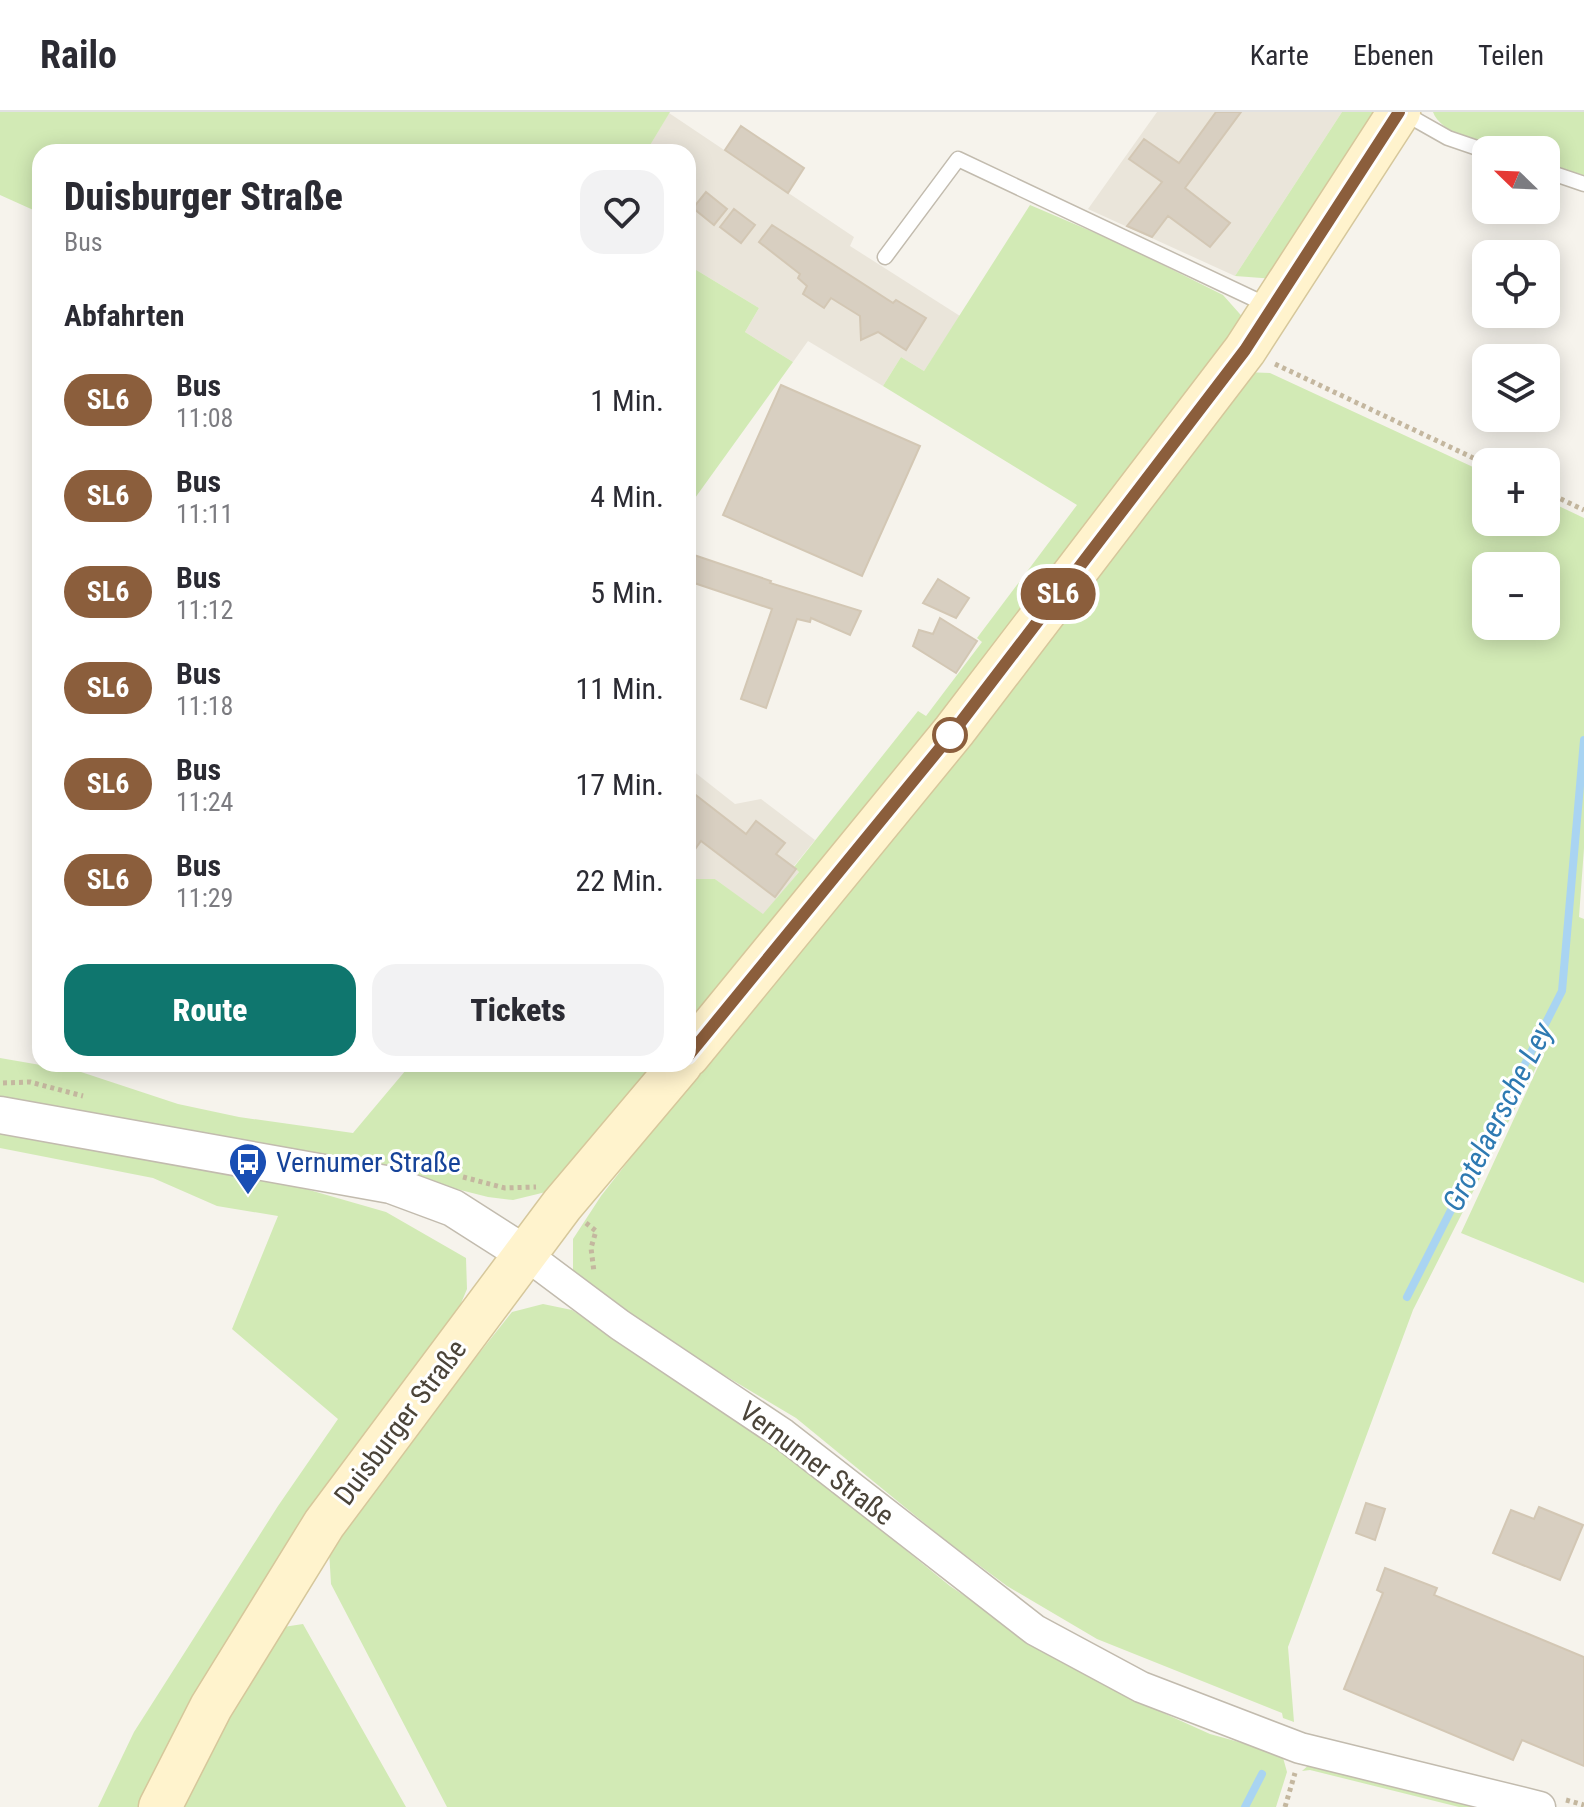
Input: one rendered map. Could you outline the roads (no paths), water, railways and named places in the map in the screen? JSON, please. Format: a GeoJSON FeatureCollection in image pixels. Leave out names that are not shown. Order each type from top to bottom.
{"type":"FeatureCollection","features":[{"type":"Feature","properties":{"kind":"main road"},"geometry":{"type":"LineString","coordinates":[[696,1046],[954,731],[1245,350],[1401,112]]}},
{"type":"Feature","properties":{"kind":"main road","name":"Duisburger Straße"},"geometry":{"type":"LineString","coordinates":[[160,1807],[211,1707],[324,1524],[562,1205],[674,1072]]}},
{"type":"Feature","properties":{"kind":"street","name":"Vernumer Straße"},"geometry":{"type":"LineString","coordinates":[[0,1115],[391,1185],[453,1208],[525,1254],[620,1325],[783,1434],[1035,1630],[1141,1687],[1300,1748],[1548,1802]]}},
{"type":"Feature","properties":{"kind":"lane"},"geometry":{"type":"LineString","coordinates":[[1401,112],[1448,138],[1472,146]]}},
{"type":"Feature","properties":{"kind":"lane"},"geometry":{"type":"LineString","coordinates":[[885,257],[958,159],[1273,308]]}},
{"type":"Feature","properties":{"kind":"lane"},"geometry":{"type":"LineString","coordinates":[[1560,176],[1584,184]]}},
{"type":"Feature","properties":{"kind":"waterway","name":"Grotelaersche Ley"},"geometry":{"type":"LineString","coordinates":[[1407,1297],[1562,991],[1584,740]]}},
{"type":"Feature","properties":{"kind":"waterway","name":"Grotelaersche Ley"},"geometry":{"type":"LineString","coordinates":[[1245,1807],[1262,1774]]}},
{"type":"Feature","properties":{"kind":"place","name":"Vernumer Straße"},"geometry":{"type":"Point","coordinates":[248,1196]}}]}
